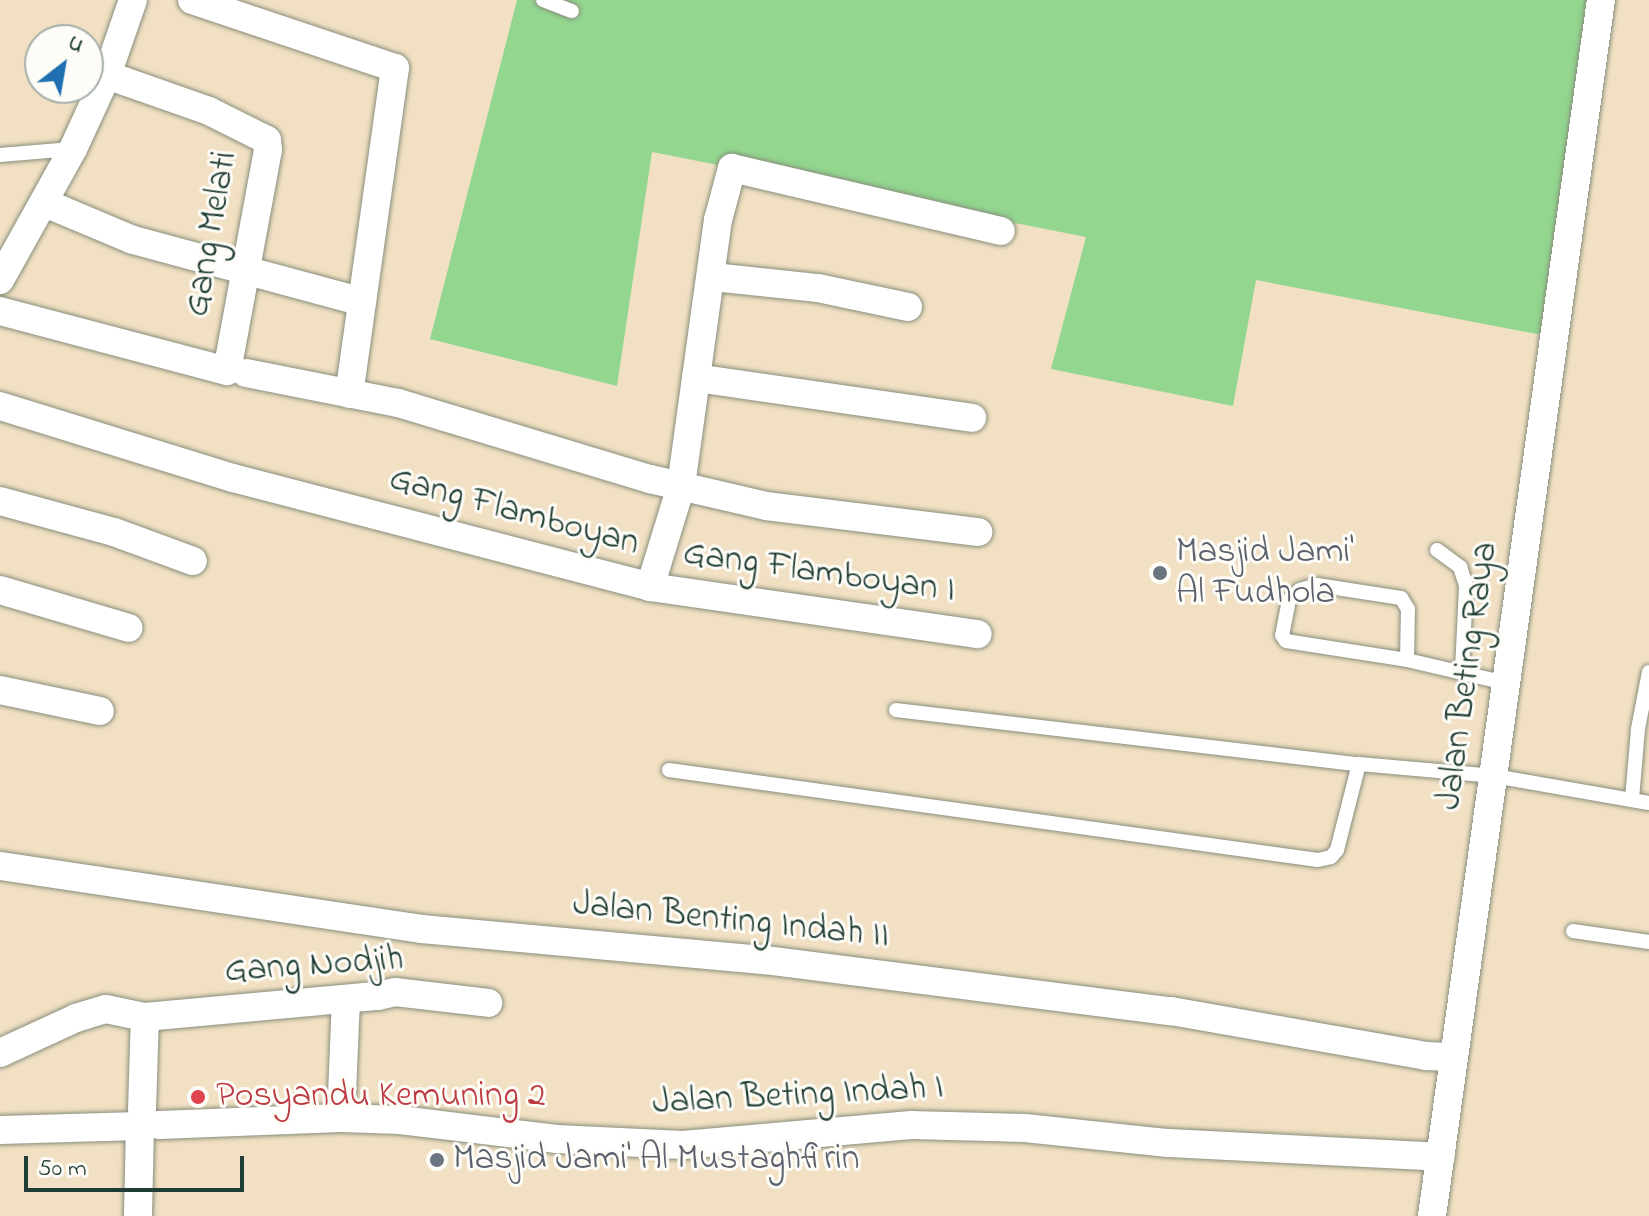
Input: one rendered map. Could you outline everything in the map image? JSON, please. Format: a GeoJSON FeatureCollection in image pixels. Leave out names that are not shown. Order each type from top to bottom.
{"type":"FeatureCollection","features":[{"type":"Feature","properties":{"kind":"street"},"geometry":{"type":"LineString","coordinates":[[0,280],[73,149],[107,75],[133,0]]}},
{"type":"Feature","properties":{"kind":"street"},"geometry":{"type":"LineString","coordinates":[[192,0],[395,68],[349,394]]}},
{"type":"Feature","properties":{"kind":"street","name":"Jalan Beting Raya"},"geometry":{"type":"LineString","coordinates":[[1432,1216],[1601,0]]}},
{"type":"Feature","properties":{"kind":"street","name":"Gang Melati"},"geometry":{"type":"LineString","coordinates":[[107,75],[209,111],[267,140],[268,150],[244,272],[236,372]]}},
{"type":"Feature","properties":{"kind":"street","name":"Gang Flamboyan"},"geometry":{"type":"LineString","coordinates":[[0,406],[233,478],[650,587],[681,486],[713,277],[718,220],[732,168],[1001,231]]}},
{"type":"Feature","properties":{"kind":"street"},"geometry":{"type":"LineString","coordinates":[[45,203],[133,240],[362,302]]}},
{"type":"Feature","properties":{"kind":"street"},"geometry":{"type":"LineString","coordinates":[[713,277],[818,288],[908,307]]}},
{"type":"Feature","properties":{"kind":"street"},"geometry":{"type":"LineString","coordinates":[[0,311],[236,372],[398,403],[681,486],[766,506],[978,532]]}},
{"type":"Feature","properties":{"kind":"street"},"geometry":{"type":"LineString","coordinates":[[696,378],[751,383],[784,392],[972,418]]}},
{"type":"Feature","properties":{"kind":"street"},"geometry":{"type":"LineString","coordinates":[[0,501],[89,525],[193,561]]}},
{"type":"Feature","properties":{"kind":"street","name":"Gang Flamboyan I"},"geometry":{"type":"LineString","coordinates":[[650,587],[978,634]]}},
{"type":"Feature","properties":{"kind":"street"},"geometry":{"type":"LineString","coordinates":[[0,590],[129,628]]}},
{"type":"Feature","properties":{"kind":"street"},"geometry":{"type":"LineString","coordinates":[[0,690],[100,711]]}},
{"type":"Feature","properties":{"kind":"street","name":"Jalan Benting Indah II"},"geometry":{"type":"LineString","coordinates":[[0,866],[422,929],[765,960],[1171,1011],[1425,1056],[1452,1057]]}},
{"type":"Feature","properties":{"kind":"street","name":"Gang Nodjih"},"geometry":{"type":"LineString","coordinates":[[0,1060],[76,1018],[106,1009],[145,1017],[346,1000],[395,992],[488,1003]]}},
{"type":"Feature","properties":{"kind":"street"},"geometry":{"type":"LineString","coordinates":[[341,1118],[346,1000]]}},
{"type":"Feature","properties":{"kind":"street"},"geometry":{"type":"LineString","coordinates":[[138,1216],[147,1120],[145,1017]]}},
{"type":"Feature","properties":{"kind":"street","name":"Jalan Beting Indah I"},"geometry":{"type":"LineString","coordinates":[[0,1130],[147,1120],[341,1118],[400,1120],[557,1139],[683,1145],[911,1125],[1025,1128],[1168,1143],[1441,1157]]}},
{"type":"Feature","properties":{"kind":"lane"},"geometry":{"type":"LineString","coordinates":[[543,0],[572,11]]}},
{"type":"Feature","properties":{"kind":"lane"},"geometry":{"type":"LineString","coordinates":[[0,155],[73,149]]}},
{"type":"Feature","properties":{"kind":"lane"},"geometry":{"type":"LineString","coordinates":[[1437,550],[1460,567],[1466,586],[1462,672]]}},
{"type":"Feature","properties":{"kind":"lane"},"geometry":{"type":"LineString","coordinates":[[1407,660],[1408,609],[1401,598],[1317,585],[1300,590],[1289,600],[1282,635],[1286,641],[1407,660],[1506,683]]}},
{"type":"Feature","properties":{"kind":"lane"},"geometry":{"type":"LineString","coordinates":[[1632,799],[1638,729],[1649,672]]}},
{"type":"Feature","properties":{"kind":"lane"},"geometry":{"type":"LineString","coordinates":[[896,710],[1359,764],[1494,776],[1649,803]]}},
{"type":"Feature","properties":{"kind":"lane"},"geometry":{"type":"LineString","coordinates":[[669,770],[1318,860],[1331,857],[1337,850],[1359,764]]}},
{"type":"Feature","properties":{"kind":"lane"},"geometry":{"type":"LineString","coordinates":[[1573,931],[1649,942]]}},
{"type":"Feature","properties":{"kind":"green space"},"geometry":{"type":"Polygon","coordinates":[[[517,0],[1599,0],[1552,337],[1256,280],[1233,406],[1051,369],[1086,237],[652,152],[617,386],[430,339],[517,0]]]}},
{"type":"Feature","properties":{"kind":"place","name":"Masjid Jami' Al Fudhola"},"geometry":{"type":"Point","coordinates":[1160,573]}},
{"type":"Feature","properties":{"kind":"place","name":"Posyandu Kemuning 2"},"geometry":{"type":"Point","coordinates":[198,1097]}},
{"type":"Feature","properties":{"kind":"place","name":"Masjid Jami' Al Mustaghfirin"},"geometry":{"type":"Point","coordinates":[437,1160]}}]}
